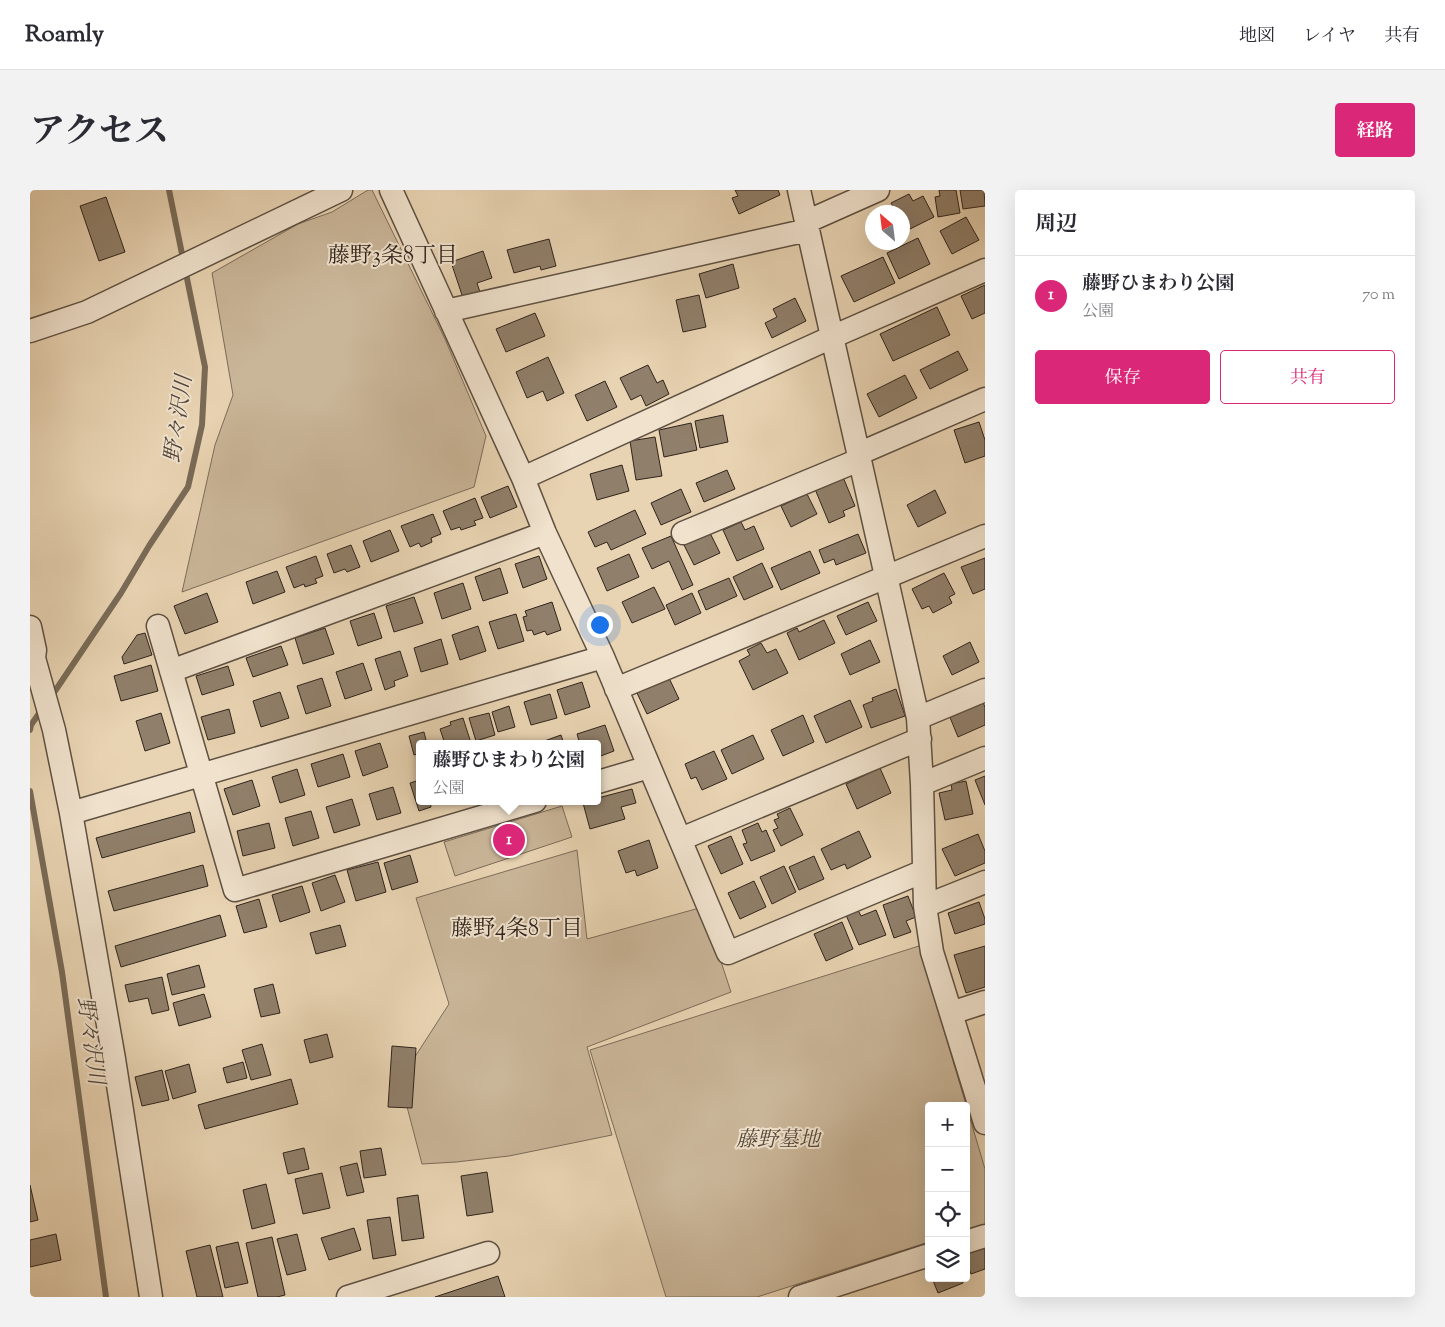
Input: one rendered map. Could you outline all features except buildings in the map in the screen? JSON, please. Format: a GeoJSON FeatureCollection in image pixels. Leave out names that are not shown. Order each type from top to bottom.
{"type":"FeatureCollection","features":[{"type":"Feature","properties":{"kind":"street"},"geometry":{"type":"LineString","coordinates":[[30,330],[87,312],[341,190]]}},
{"type":"Feature","properties":{"kind":"street"},"geometry":{"type":"LineString","coordinates":[[391,190],[603,657],[728,953],[924,871]]}},
{"type":"Feature","properties":{"kind":"street"},"geometry":{"type":"LineString","coordinates":[[799,190],[858,457],[887,577],[919,729],[925,906],[932,952],[985,1123]]}},
{"type":"Feature","properties":{"kind":"street"},"geometry":{"type":"LineString","coordinates":[[446,311],[807,226],[878,190]]}},
{"type":"Feature","properties":{"kind":"street"},"geometry":{"type":"LineString","coordinates":[[523,478],[832,336],[985,270]]}},
{"type":"Feature","properties":{"kind":"street"},"geometry":{"type":"LineString","coordinates":[[683,533],[858,457],[985,399]]}},
{"type":"Feature","properties":{"kind":"street"},"geometry":{"type":"LineString","coordinates":[[171,671],[546,532]]}},
{"type":"Feature","properties":{"kind":"street"},"geometry":{"type":"LineString","coordinates":[[616,689],[985,536]]}},
{"type":"Feature","properties":{"kind":"street"},"geometry":{"type":"LineString","coordinates":[[158,626],[235,890],[522,805]]}},
{"type":"Feature","properties":{"kind":"street"},"geometry":{"type":"LineString","coordinates":[[30,627],[34,658],[54,730],[71,812],[114,1059],[151,1297]]}},
{"type":"Feature","properties":{"kind":"street"},"geometry":{"type":"LineString","coordinates":[[71,812],[603,657]]}},
{"type":"Feature","properties":{"kind":"street"},"geometry":{"type":"LineString","coordinates":[[680,840],[919,729],[985,690]]}},
{"type":"Feature","properties":{"kind":"street"},"geometry":{"type":"LineString","coordinates":[[922,784],[985,758]]}},
{"type":"Feature","properties":{"kind":"street"},"geometry":{"type":"LineString","coordinates":[[601,781],[649,767]]}},
{"type":"Feature","properties":{"kind":"street"},"geometry":{"type":"LineString","coordinates":[[925,906],[985,882]]}},
{"type":"Feature","properties":{"kind":"street"},"geometry":{"type":"LineString","coordinates":[[951,1013],[985,1002]]}},
{"type":"Feature","properties":{"kind":"street"},"geometry":{"type":"LineString","coordinates":[[970,1241],[985,1236]]}},
{"type":"Feature","properties":{"kind":"street"},"geometry":{"type":"LineString","coordinates":[[348,1297],[488,1254]]}},
{"type":"Feature","properties":{"kind":"street"},"geometry":{"type":"LineString","coordinates":[[800,1297],[925,1255]]}},
{"type":"Feature","properties":{"kind":"green space"},"geometry":{"type":"Polygon","coordinates":[[[368,190],[372,190],[445,339],[486,436],[474,487],[182,592],[215,445],[233,395],[212,273],[298,224],[332,212],[368,190]]]}},
{"type":"Feature","properties":{"kind":"green space"},"geometry":{"type":"Polygon","coordinates":[[[562,806],[572,837],[455,876],[444,842],[562,806]]]}},
{"type":"Feature","properties":{"kind":"green space"},"geometry":{"type":"Polygon","coordinates":[[[577,850],[587,939],[703,907],[731,992],[587,1047],[612,1135],[509,1156],[422,1164],[400,1080],[449,1004],[416,898],[577,850]]]}},
{"type":"Feature","properties":{"kind":"green space","name":"藤野墓地"},"geometry":{"type":"Polygon","coordinates":[[[919,946],[965,1102],[925,1102],[925,1243],[757,1297],[666,1297],[590,1050],[919,946]]]}},
{"type":"Feature","properties":{"kind":"green space","name":"藤野墓地"},"geometry":{"type":"Polygon","coordinates":[[[970,1118],[985,1169],[985,1225],[970,1229],[970,1118]]]}},
{"type":"Feature","properties":{"kind":"waterway","name":"野々沢川"},"geometry":{"type":"LineString","coordinates":[[51,697],[121,593],[188,487],[202,425],[205,367],[169,190]]}},
{"type":"Feature","properties":{"kind":"waterway","name":"野々沢川"},"geometry":{"type":"LineString","coordinates":[[30,730],[31,725],[42,709]]}},
{"type":"Feature","properties":{"kind":"waterway","name":"野々沢川"},"geometry":{"type":"LineString","coordinates":[[30,791],[62,972],[106,1297]]}},
{"type":"Feature","properties":{"kind":"place","name":"藤野ひまわり公園"},"geometry":{"type":"Point","coordinates":[509,840]}},
{"type":"Feature","properties":{"kind":"district","name":"藤野3条8丁目"},"geometry":{"type":"Point","coordinates":[393,257]}},
{"type":"Feature","properties":{"kind":"district","name":"藤野4条8丁目"},"geometry":{"type":"Point","coordinates":[517,930]}}]}
